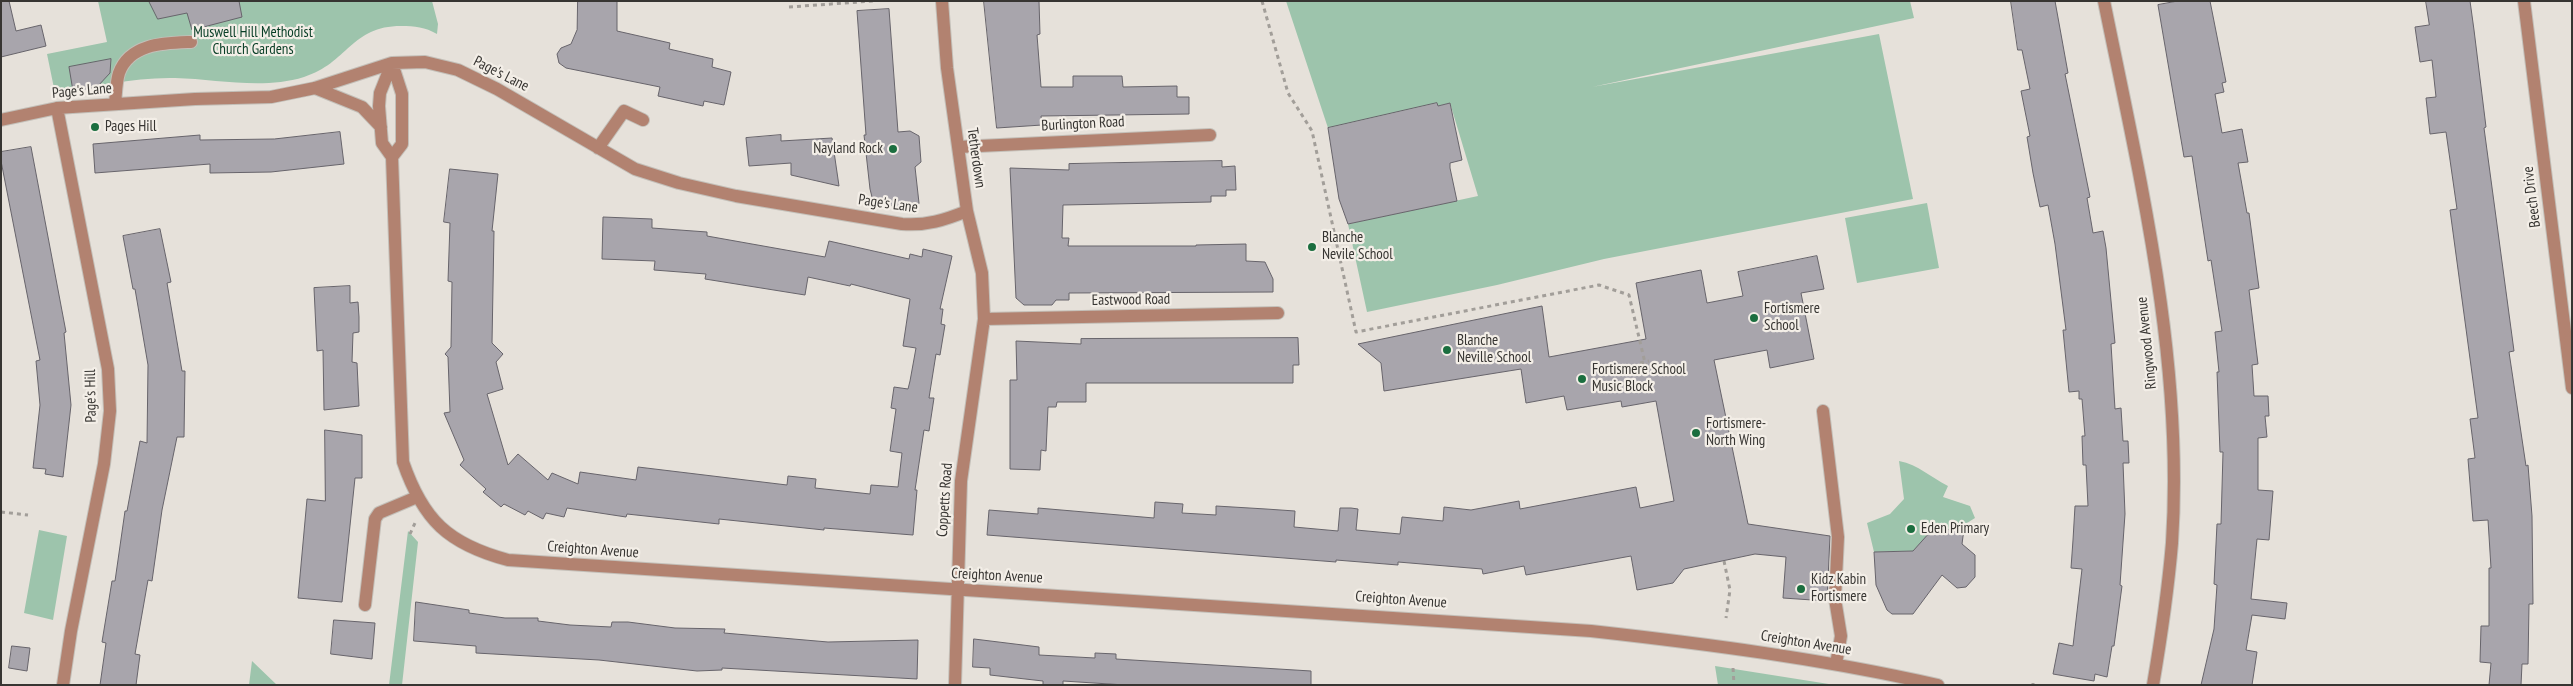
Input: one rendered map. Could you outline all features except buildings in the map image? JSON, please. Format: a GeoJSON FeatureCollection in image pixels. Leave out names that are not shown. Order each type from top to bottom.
{"type":"FeatureCollection","features":[{"type":"Feature","properties":{"kind":"street","name":"Tetherdown"},"geometry":{"type":"LineString","coordinates":[[942,1],[947,68],[967,211],[982,273],[984,319]]}},
{"type":"Feature","properties":{"kind":"street","name":"Ringwood Avenue"},"geometry":{"type":"LineString","coordinates":[[2104,1],[2146,211],[2162,312],[2169,395],[2173,468],[2172,542],[2162,629],[2153,685]]}},
{"type":"Feature","properties":{"kind":"street","name":"Beech Drive"},"geometry":{"type":"LineString","coordinates":[[2524,1],[2572,388]]}},
{"type":"Feature","properties":{"kind":"street"},"geometry":{"type":"LineString","coordinates":[[115,104],[119,73],[130,58],[142,49],[158,43],[191,42]]}},
{"type":"Feature","properties":{"kind":"street","name":"Page's Lane"},"geometry":{"type":"LineString","coordinates":[[1,120],[57,108],[271,97],[315,88],[392,63],[425,62],[458,70],[527,105],[635,168],[678,183],[736,196],[921,225],[941,221],[967,211]]}},
{"type":"Feature","properties":{"kind":"street","name":"Creighton Avenue"},"geometry":{"type":"LineString","coordinates":[[392,63],[380,93],[380,127],[382,143],[392,157],[400,431],[403,462],[417,497],[428,514],[450,536],[478,552],[508,560],[957,590],[1180,602],[1592,631],[1723,646],[1836,664],[1938,685]]}},
{"type":"Feature","properties":{"kind":"street","name":"Creighton Avenue"},"geometry":{"type":"LineString","coordinates":[[392,63],[402,94],[402,144],[392,157]]}},
{"type":"Feature","properties":{"kind":"street"},"geometry":{"type":"LineString","coordinates":[[315,88],[362,107],[380,127]]}},
{"type":"Feature","properties":{"kind":"street","name":"Page's Hill"},"geometry":{"type":"LineString","coordinates":[[57,108],[108,369],[110,411],[95,516],[71,631],[63,685]]}},
{"type":"Feature","properties":{"kind":"street"},"geometry":{"type":"LineString","coordinates":[[598,148],[624,111],[643,120]]}},
{"type":"Feature","properties":{"kind":"street","name":"Burlington Road"},"geometry":{"type":"LineString","coordinates":[[958,147],[1210,135]]}},
{"type":"Feature","properties":{"kind":"street","name":"Eastwood Road"},"geometry":{"type":"LineString","coordinates":[[984,319],[1278,313]]}},
{"type":"Feature","properties":{"kind":"street","name":"Coppetts Road"},"geometry":{"type":"LineString","coordinates":[[955,685],[961,481],[984,319]]}},
{"type":"Feature","properties":{"kind":"street"},"geometry":{"type":"LineString","coordinates":[[1823,411],[1838,537],[1835,599],[1841,636],[1836,664]]}},
{"type":"Feature","properties":{"kind":"street"},"geometry":{"type":"LineString","coordinates":[[364,605],[375,518],[379,513],[417,497]]}},
{"type":"Feature","properties":{"kind":"path"},"geometry":{"type":"LineString","coordinates":[[790,7],[873,1]]}},
{"type":"Feature","properties":{"kind":"path"},"geometry":{"type":"LineString","coordinates":[[1262,1],[1288,93],[1312,131],[1356,332],[1599,285],[1629,296],[1647,361],[1646,367]]}},
{"type":"Feature","properties":{"kind":"path"},"geometry":{"type":"LineString","coordinates":[[1640,363],[1647,361]]}},
{"type":"Feature","properties":{"kind":"path"},"geometry":{"type":"LineString","coordinates":[[1,512],[28,515]]}},
{"type":"Feature","properties":{"kind":"path"},"geometry":{"type":"LineString","coordinates":[[1724,561],[1730,590],[1726,618]]}},
{"type":"Feature","properties":{"kind":"path"},"geometry":{"type":"LineString","coordinates":[[1733,668],[1734,685]]}},
{"type":"Feature","properties":{"kind":"green space","name":"Muswell Hill Methodist Church Gardens"},"geometry":{"type":"Polygon","coordinates":[[[98,1],[432,1],[438,24],[437,34],[424,28],[406,26],[384,28],[371,32],[360,38],[319,71],[288,81],[240,83],[160,78],[55,93],[47,54],[107,42],[98,1]]]}},
{"type":"Feature","properties":{"kind":"green space"},"geometry":{"type":"Polygon","coordinates":[[[1286,1],[1910,1],[1914,18],[1592,87],[1879,34],[1913,199],[1604,259],[1497,285],[1367,312],[1348,224],[1478,196],[1450,103],[1438,106],[1437,103],[1328,128],[1286,1]]]}},
{"type":"Feature","properties":{"kind":"green space"},"geometry":{"type":"Polygon","coordinates":[[[1927,203],[1939,268],[1857,283],[1845,218],[1927,203]]]}},
{"type":"Feature","properties":{"kind":"green space"},"geometry":{"type":"Polygon","coordinates":[[[1899,461],[1919,468],[1948,486],[1943,497],[1970,506],[1975,518],[1916,555],[1911,551],[1874,552],[1867,523],[1890,514],[1904,499],[1899,461]]]}},
{"type":"Feature","properties":{"kind":"green space"},"geometry":{"type":"Polygon","coordinates":[[[39,530],[67,536],[53,620],[24,613],[39,530]]]}},
{"type":"Feature","properties":{"kind":"green space"},"geometry":{"type":"Polygon","coordinates":[[[408,531],[418,542],[402,685],[389,685],[408,531]]]}},
{"type":"Feature","properties":{"kind":"green space"},"geometry":{"type":"Polygon","coordinates":[[[252,661],[277,685],[249,685],[252,661]]]}},
{"type":"Feature","properties":{"kind":"green space"},"geometry":{"type":"Polygon","coordinates":[[[1715,666],[1835,685],[1718,685],[1715,666]]]}},
{"type":"Feature","properties":{"kind":"place","name":"Pages Hill"},"geometry":{"type":"Point","coordinates":[95,127]}},
{"type":"Feature","properties":{"kind":"place","name":"Nayland Rock"},"geometry":{"type":"Point","coordinates":[893,149]}},
{"type":"Feature","properties":{"kind":"place","name":"Blanche Nevile School"},"geometry":{"type":"Point","coordinates":[1312,247]}},
{"type":"Feature","properties":{"kind":"place","name":"Fortismere School"},"geometry":{"type":"Point","coordinates":[1754,318]}},
{"type":"Feature","properties":{"kind":"place","name":"Blanche Neville School"},"geometry":{"type":"Point","coordinates":[1447,350]}},
{"type":"Feature","properties":{"kind":"place","name":"Fortismere School Music Block"},"geometry":{"type":"Point","coordinates":[1582,379]}},
{"type":"Feature","properties":{"kind":"place","name":"Fortismere- North Wing"},"geometry":{"type":"Point","coordinates":[1696,433]}},
{"type":"Feature","properties":{"kind":"place","name":"Eden Primary"},"geometry":{"type":"Point","coordinates":[1911,529]}},
{"type":"Feature","properties":{"kind":"place","name":"Kidz Kabin Fortismere"},"geometry":{"type":"Point","coordinates":[1801,589]}}]}
